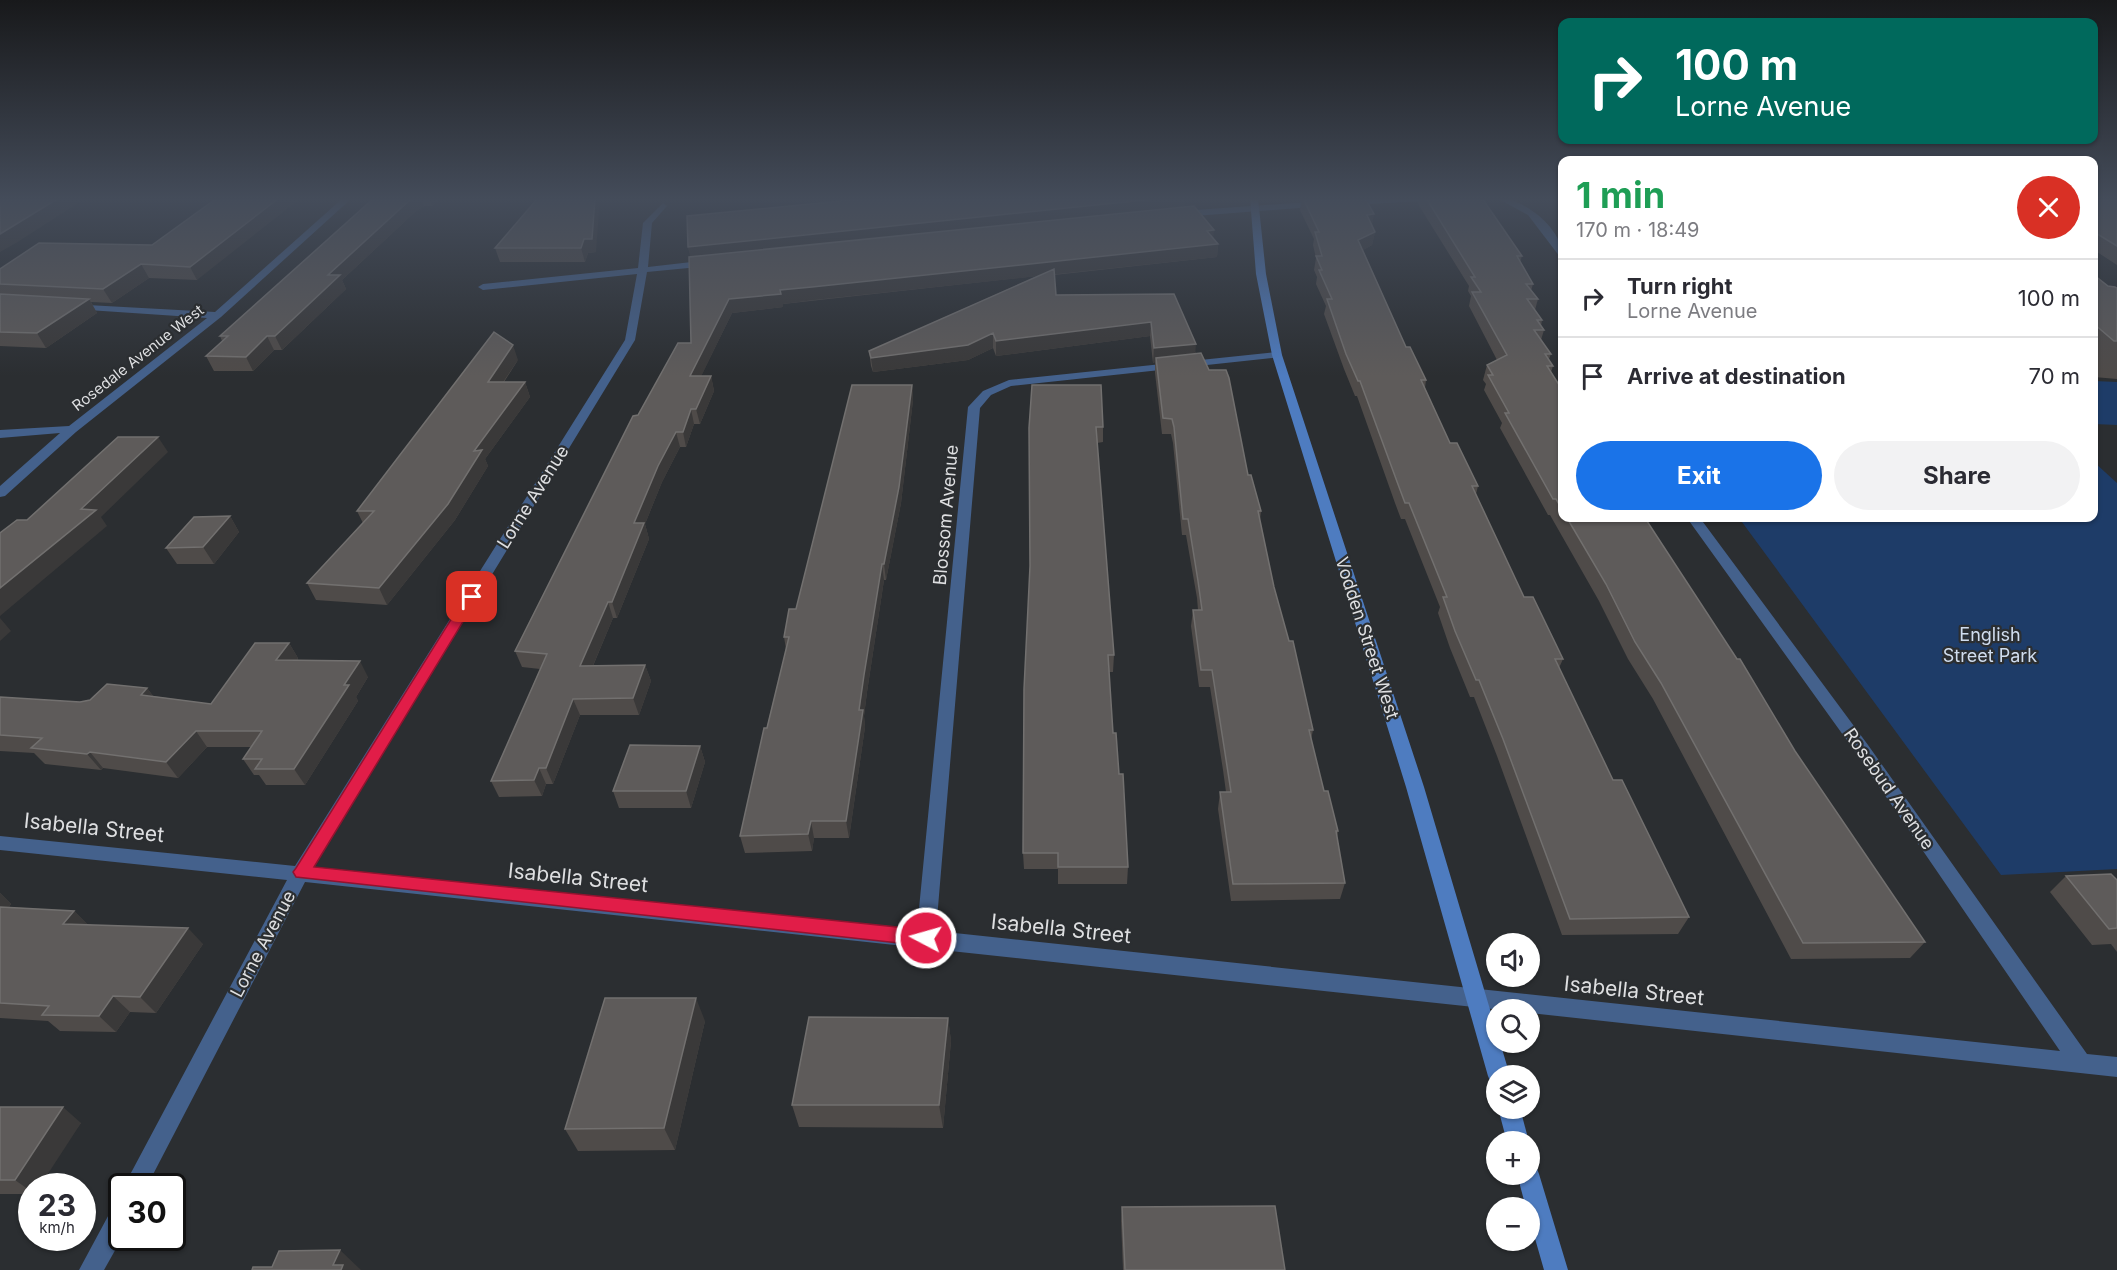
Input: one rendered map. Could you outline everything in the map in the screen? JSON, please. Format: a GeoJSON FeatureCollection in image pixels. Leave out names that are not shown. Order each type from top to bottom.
{"type":"FeatureCollection","features":[{"type":"Feature","properties":{"kind":"street","name":"Rosedale Avenue West"},"geometry":{"type":"LineString","coordinates":[[0,493],[72,429],[217,315],[282,257]]}},
{"type":"Feature","properties":{"kind":"street","name":"Lorne Avenue"},"geometry":{"type":"LineString","coordinates":[[142,1173],[302,872],[630,340],[644,257]]}},
{"type":"Feature","properties":{"kind":"street","name":"Vodden Street West"},"geometry":{"type":"LineString","coordinates":[[1259,257],[1277,355],[1415,787],[1496,1065]]}},
{"type":"Feature","properties":{"kind":"street"},"geometry":{"type":"LineString","coordinates":[[483,287],[725,261]]}},
{"type":"Feature","properties":{"kind":"street"},"geometry":{"type":"LineString","coordinates":[[57,305],[217,315]]}},
{"type":"Feature","properties":{"kind":"street","name":"Blossom Avenue"},"geometry":{"type":"LineString","coordinates":[[926,938],[974,407],[987,393],[1009,383],[1277,355]]}},
{"type":"Feature","properties":{"kind":"street"},"geometry":{"type":"LineString","coordinates":[[0,434],[72,429]]}},
{"type":"Feature","properties":{"kind":"street","name":"Rosebud Avenue"},"geometry":{"type":"LineString","coordinates":[[1697,522],[1862,749],[2081,1063]]}},
{"type":"Feature","properties":{"kind":"street","name":"Isabella Street"},"geometry":{"type":"LineString","coordinates":[[0,843],[302,872],[926,938],[2117,1067]]}},
{"type":"Feature","properties":{"kind":"street"},"geometry":{"type":"LineString","coordinates":[[1531,1185],[1556,1270]]}},
{"type":"Feature","properties":{"kind":"street"},"geometry":{"type":"LineString","coordinates":[[91,1270],[108,1239]]}},
{"type":"Feature","properties":{"kind":"green space"},"geometry":{"type":"Polygon","coordinates":[[[2098,381],[2117,382],[2117,425],[2098,424],[2098,381]]]}},
{"type":"Feature","properties":{"kind":"green space","name":"English Street Park"},"geometry":{"type":"Polygon","coordinates":[[[2098,466],[2117,483],[2117,869],[2001,875],[1742,522],[2098,522],[2098,466]]]}},
{"type":"Feature","properties":{"kind":"building"},"geometry":{"type":"Polygon","coordinates":[[[18,257],[203,257],[190,267],[141,264],[103,289],[0,284],[0,269],[18,257]]]}},
{"type":"Feature","properties":{"kind":"building"},"geometry":{"type":"Polygon","coordinates":[[[308,257],[347,257],[328,275],[340,275],[275,336],[267,336],[246,357],[206,356],[228,336],[220,336],[308,257]]]}},
{"type":"Feature","properties":{"kind":"building"},"geometry":{"type":"Polygon","coordinates":[[[689,257],[1092,257],[780,290],[781,294],[729,299],[690,376],[711,376],[696,409],[691,409],[683,432],[676,432],[658,466],[634,523],[644,523],[612,602],[608,602],[580,666],[645,665],[633,698],[573,699],[546,768],[539,768],[534,780],[491,781],[547,654],[515,651],[633,416],[638,415],[678,343],[691,343],[689,257]]]}},
{"type":"Feature","properties":{"kind":"building"},"geometry":{"type":"Polygon","coordinates":[[[1317,257],[1366,257],[1406,347],[1410,347],[1426,380],[1421,380],[1450,443],[1457,443],[1478,486],[1472,486],[1524,597],[1533,597],[1563,659],[1555,659],[1613,780],[1622,780],[1689,917],[1570,919],[1503,739],[1479,680],[1476,680],[1455,631],[1443,597],[1447,597],[1409,503],[1405,503],[1360,381],[1346,354],[1327,299],[1332,299],[1319,270],[1322,270],[1317,257]]]}},
{"type":"Feature","properties":{"kind":"building"},"geometry":{"type":"Polygon","coordinates":[[[1463,257],[1518,257],[1533,284],[1526,284],[1538,299],[1527,299],[1542,320],[1537,320],[1544,330],[1534,330],[1551,354],[1545,354],[1553,366],[1547,366],[1558,383],[1558,502],[1553,499],[1505,413],[1509,413],[1488,375],[1493,375],[1487,365],[1507,355],[1472,292],[1481,292],[1471,277],[1475,277],[1463,257]]]}},
{"type":"Feature","properties":{"kind":"building"},"geometry":{"type":"Polygon","coordinates":[[[1054,269],[1056,295],[1174,294],[1196,344],[1154,348],[1151,322],[996,341],[993,333],[968,345],[871,358],[869,351],[1054,269]]]}},
{"type":"Feature","properties":{"kind":"building"},"geometry":{"type":"Polygon","coordinates":[[[2098,278],[2108,286],[2117,288],[2117,341],[2098,327],[2098,278]]]}},
{"type":"Feature","properties":{"kind":"building"},"geometry":{"type":"Polygon","coordinates":[[[0,294],[89,299],[37,333],[0,332],[0,294]]]}},
{"type":"Feature","properties":{"kind":"building"},"geometry":{"type":"Polygon","coordinates":[[[494,332],[513,345],[488,382],[525,382],[474,451],[482,450],[448,504],[379,588],[307,583],[374,511],[357,511],[494,332]]]}},
{"type":"Feature","properties":{"kind":"building"},"geometry":{"type":"Polygon","coordinates":[[[1201,353],[1209,370],[1226,370],[1229,378],[1248,475],[1251,475],[1261,511],[1258,511],[1274,587],[1289,641],[1293,641],[1313,730],[1309,730],[1324,791],[1328,791],[1338,831],[1336,831],[1345,883],[1233,884],[1220,792],[1231,792],[1212,670],[1201,670],[1193,610],[1202,610],[1198,581],[1188,519],[1183,519],[1174,427],[1172,419],[1163,418],[1156,358],[1201,353]]]}},
{"type":"Feature","properties":{"kind":"building"},"geometry":{"type":"Polygon","coordinates":[[[852,385],[912,385],[899,487],[884,564],[882,564],[864,675],[859,710],[863,710],[846,821],[811,821],[808,834],[740,836],[764,728],[767,728],[789,637],[784,637],[789,609],[796,609],[852,385]]]}},
{"type":"Feature","properties":{"kind":"building"},"geometry":{"type":"Polygon","coordinates":[[[1032,385],[1101,385],[1103,427],[1096,427],[1114,655],[1108,655],[1113,733],[1116,733],[1119,774],[1123,774],[1128,867],[1058,867],[1058,853],[1023,853],[1024,689],[1030,566],[1029,428],[1032,385]]]}},
{"type":"Feature","properties":{"kind":"building"},"geometry":{"type":"Polygon","coordinates":[[[118,437],[158,437],[81,509],[96,510],[0,588],[0,533],[17,520],[27,520],[118,437]]]}},
{"type":"Feature","properties":{"kind":"building"},"geometry":{"type":"Polygon","coordinates":[[[230,516],[203,547],[166,548],[194,517],[230,516]]]}},
{"type":"Feature","properties":{"kind":"building"},"geometry":{"type":"Polygon","coordinates":[[[1569,522],[1648,522],[1737,659],[1740,659],[1795,751],[1925,942],[1803,943],[1661,683],[1635,642],[1606,584],[1569,522]]]}},
{"type":"Feature","properties":{"kind":"building"},"geometry":{"type":"Polygon","coordinates":[[[255,643],[289,643],[276,660],[360,661],[344,685],[349,685],[294,769],[255,769],[262,759],[243,759],[262,731],[196,731],[166,762],[90,752],[87,754],[31,748],[42,738],[0,735],[0,697],[80,702],[90,700],[107,684],[147,688],[141,695],[211,704],[255,643]]]}},
{"type":"Feature","properties":{"kind":"building"},"geometry":{"type":"Polygon","coordinates":[[[630,745],[700,746],[686,791],[613,791],[630,745]]]}},
{"type":"Feature","properties":{"kind":"building"},"geometry":{"type":"Polygon","coordinates":[[[2111,874],[2117,880],[2117,928],[2109,929],[2066,876],[2111,874]]]}},
{"type":"Feature","properties":{"kind":"building"},"geometry":{"type":"Polygon","coordinates":[[[0,907],[74,911],[63,924],[188,928],[140,997],[113,996],[99,1016],[42,1015],[49,1006],[0,1003],[0,907]]]}},
{"type":"Feature","properties":{"kind":"building"},"geometry":{"type":"Polygon","coordinates":[[[605,998],[696,998],[664,1128],[565,1129],[605,998]]]}},
{"type":"Feature","properties":{"kind":"building"},"geometry":{"type":"Polygon","coordinates":[[[809,1017],[948,1018],[939,1105],[792,1105],[809,1017]]]}},
{"type":"Feature","properties":{"kind":"building"},"geometry":{"type":"Polygon","coordinates":[[[0,1107],[63,1107],[15,1180],[0,1180],[0,1107]]]}},
{"type":"Feature","properties":{"kind":"building"},"geometry":{"type":"Polygon","coordinates":[[[1275,1206],[1285,1270],[1125,1270],[1122,1207],[1275,1206]]]}},
{"type":"Feature","properties":{"kind":"building"},"geometry":{"type":"Polygon","coordinates":[[[340,1250],[333,1265],[343,1265],[341,1270],[252,1270],[253,1267],[272,1267],[279,1251],[340,1250]]]}},
{"type":"Feature","properties":{"kind":"route"},"geometry":{"type":"LineString","coordinates":[[472,597],[302,872],[926,938]]}}]}
